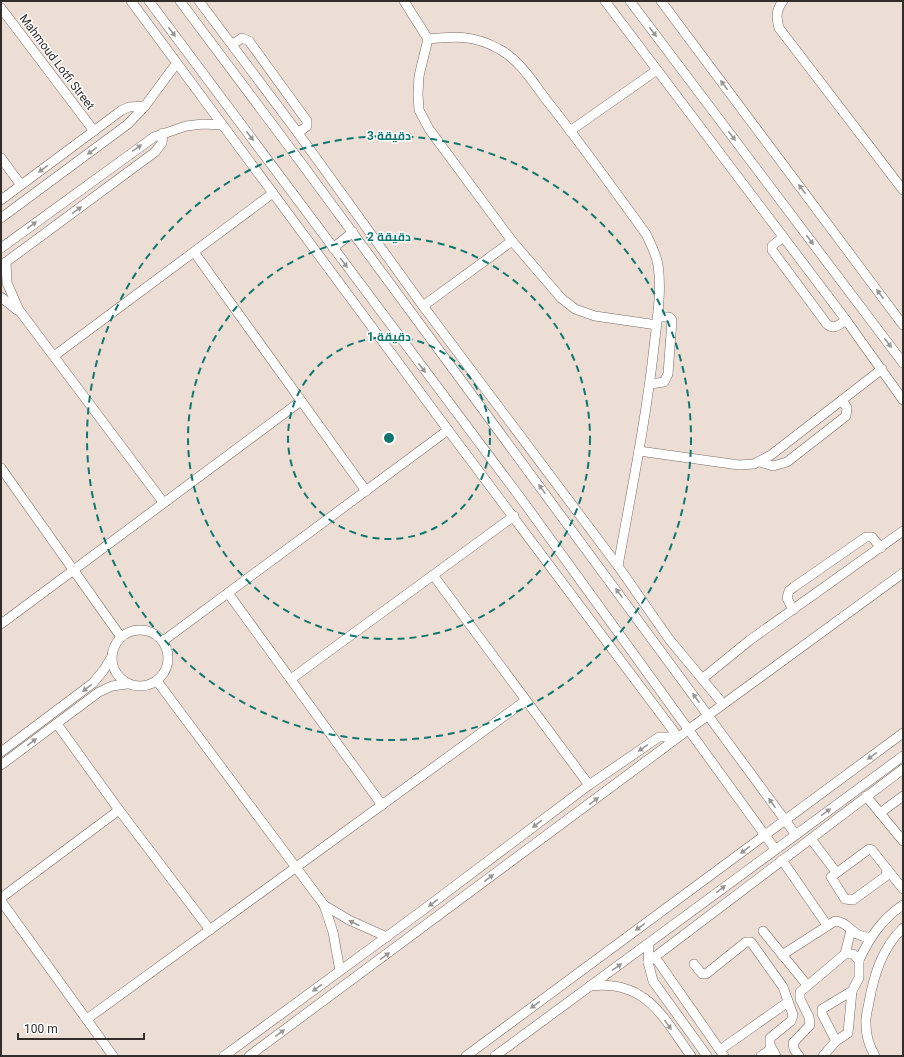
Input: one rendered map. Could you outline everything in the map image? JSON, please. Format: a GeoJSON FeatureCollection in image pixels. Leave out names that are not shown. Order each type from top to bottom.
{"type":"FeatureCollection","features":[{"type":"Feature","properties":{"kind":"street"},"geometry":{"type":"LineString","coordinates":[[131,1],[176,64],[448,430],[514,516],[678,737]]}},
{"type":"Feature","properties":{"kind":"street"},"geometry":{"type":"LineString","coordinates":[[149,1],[332,248],[525,504],[775,849]]}},
{"type":"Feature","properties":{"kind":"street"},"geometry":{"type":"LineString","coordinates":[[180,1],[353,232],[796,835]]}},
{"type":"Feature","properties":{"kind":"street"},"geometry":{"type":"LineString","coordinates":[[199,1],[233,44],[423,306],[618,566],[670,638],[723,704]]}},
{"type":"Feature","properties":{"kind":"street"},"geometry":{"type":"LineString","coordinates":[[404,1],[428,39],[420,76],[419,110],[429,129],[512,241],[561,298],[575,309],[595,316],[657,321],[670,317],[672,320],[668,377],[664,382],[650,384]]}},
{"type":"Feature","properties":{"kind":"street"},"geometry":{"type":"LineString","coordinates":[[605,1],[846,320],[903,400]]}},
{"type":"Feature","properties":{"kind":"street"},"geometry":{"type":"LineString","coordinates":[[630,1],[903,363]]}},
{"type":"Feature","properties":{"kind":"street"},"geometry":{"type":"LineString","coordinates":[[661,1],[903,325]]}},
{"type":"Feature","properties":{"kind":"street"},"geometry":{"type":"LineString","coordinates":[[783,1],[777,10],[776,19],[779,28],[903,190]]}},
{"type":"Feature","properties":{"kind":"street","name":"Mahmoud Lotfi Street"},"geometry":{"type":"LineString","coordinates":[[1,8],[94,131]]}},
{"type":"Feature","properties":{"kind":"street"},"geometry":{"type":"LineString","coordinates":[[428,39],[458,36],[480,40],[500,49],[518,63],[646,234],[653,248],[658,264],[660,279],[657,321],[650,384],[618,566]]}},
{"type":"Feature","properties":{"kind":"street"},"geometry":{"type":"LineString","coordinates":[[233,44],[242,38],[247,39],[258,53],[307,121],[307,126],[298,133]]}},
{"type":"Feature","properties":{"kind":"street"},"geometry":{"type":"LineString","coordinates":[[1,218],[128,124],[145,106],[176,64]]}},
{"type":"Feature","properties":{"kind":"street"},"geometry":{"type":"LineString","coordinates":[[570,131],[657,70]]}},
{"type":"Feature","properties":{"kind":"street"},"geometry":{"type":"LineString","coordinates":[[1,200],[122,110],[129,107],[145,106]]}},
{"type":"Feature","properties":{"kind":"street"},"geometry":{"type":"LineString","coordinates":[[1,248],[140,146],[164,133],[186,126],[203,124],[222,125]]}},
{"type":"Feature","properties":{"kind":"street"},"geometry":{"type":"LineString","coordinates":[[163,502],[18,310],[7,283],[4,264],[155,152],[162,142],[164,133]]}},
{"type":"Feature","properties":{"kind":"street"},"geometry":{"type":"LineString","coordinates":[[1,158],[21,185]]}},
{"type":"Feature","properties":{"kind":"street"},"geometry":{"type":"LineString","coordinates":[[54,356],[273,193]]}},
{"type":"Feature","properties":{"kind":"street"},"geometry":{"type":"LineString","coordinates":[[332,248],[353,232]]}},
{"type":"Feature","properties":{"kind":"street"},"geometry":{"type":"LineString","coordinates":[[783,237],[772,246],[772,250],[826,323],[832,327],[835,327],[846,320]]}},
{"type":"Feature","properties":{"kind":"street"},"geometry":{"type":"LineString","coordinates":[[423,306],[512,241]]}},
{"type":"Feature","properties":{"kind":"street"},"geometry":{"type":"LineString","coordinates":[[194,252],[366,491]]}},
{"type":"Feature","properties":{"kind":"street"},"geometry":{"type":"LineString","coordinates":[[1,297],[13,308],[18,310]]}},
{"type":"Feature","properties":{"kind":"street"},"geometry":{"type":"LineString","coordinates":[[760,462],[882,369]]}},
{"type":"Feature","properties":{"kind":"street"},"geometry":{"type":"LineString","coordinates":[[639,450],[739,465],[760,462],[773,466],[787,462],[846,416],[847,408],[842,400]]}},
{"type":"Feature","properties":{"kind":"street"},"geometry":{"type":"LineString","coordinates":[[1,624],[163,502],[301,401]]}},
{"type":"Feature","properties":{"kind":"street"},"geometry":{"type":"LineString","coordinates":[[163,642],[448,430]]}},
{"type":"Feature","properties":{"kind":"street"},"geometry":{"type":"LineString","coordinates":[[1,468],[121,637]]}},
{"type":"Feature","properties":{"kind":"street"},"geometry":{"type":"LineString","coordinates":[[290,679],[514,516]]}},
{"type":"Feature","properties":{"kind":"street"},"geometry":{"type":"LineString","coordinates":[[702,679],[750,640],[903,531]]}},
{"type":"Feature","properties":{"kind":"street"},"geometry":{"type":"LineString","coordinates":[[793,610],[787,598],[789,591],[806,578],[866,537],[872,537],[881,548]]}},
{"type":"Feature","properties":{"kind":"street"},"geometry":{"type":"LineString","coordinates":[[249,1056],[678,737],[903,573]]}},
{"type":"Feature","properties":{"kind":"street"},"geometry":{"type":"LineString","coordinates":[[433,575],[525,701],[589,785]]}},
{"type":"Feature","properties":{"kind":"street"},"geometry":{"type":"LineString","coordinates":[[228,593],[382,805]]}},
{"type":"Feature","properties":{"kind":"street"},"geometry":{"type":"LineString","coordinates":[[1,752],[93,683],[111,658],[114,646],[121,637],[128,632],[143,630],[158,636],[163,642],[169,659],[165,672],[157,681],[142,687],[127,684],[105,688],[1,765]]}},
{"type":"Feature","properties":{"kind":"street"},"geometry":{"type":"LineString","coordinates":[[111,658],[116,673],[127,684]]}},
{"type":"Feature","properties":{"kind":"street"},"geometry":{"type":"LineString","coordinates":[[157,681],[324,905],[333,932],[340,971]]}},
{"type":"Feature","properties":{"kind":"street"},"geometry":{"type":"LineString","coordinates":[[87,1019],[525,701]]}},
{"type":"Feature","properties":{"kind":"street"},"geometry":{"type":"LineString","coordinates":[[57,724],[119,810],[210,930]]}},
{"type":"Feature","properties":{"kind":"street"},"geometry":{"type":"LineString","coordinates":[[466,1056],[903,733]]}},
{"type":"Feature","properties":{"kind":"street"},"geometry":{"type":"LineString","coordinates":[[224,1056],[387,937],[589,785],[659,737],[678,737]]}},
{"type":"Feature","properties":{"kind":"street"},"geometry":{"type":"LineString","coordinates":[[495,1056],[588,986],[649,943],[903,756]]}},
{"type":"Feature","properties":{"kind":"street"},"geometry":{"type":"LineString","coordinates":[[651,960],[903,768]]}},
{"type":"Feature","properties":{"kind":"street"},"geometry":{"type":"LineString","coordinates":[[866,796],[903,841]]}},
{"type":"Feature","properties":{"kind":"street"},"geometry":{"type":"LineString","coordinates":[[880,813],[903,796]]}},
{"type":"Feature","properties":{"kind":"street"},"geometry":{"type":"LineString","coordinates":[[1,898],[119,810]]}},
{"type":"Feature","properties":{"kind":"street"},"geometry":{"type":"LineString","coordinates":[[811,839],[836,872]]}},
{"type":"Feature","properties":{"kind":"street"},"geometry":{"type":"LineString","coordinates":[[887,869],[886,876],[853,900],[845,899],[831,877],[869,849],[872,850],[903,889]]}},
{"type":"Feature","properties":{"kind":"street"},"geometry":{"type":"LineString","coordinates":[[782,860],[827,925]]}},
{"type":"Feature","properties":{"kind":"street"},"geometry":{"type":"LineString","coordinates":[[1,901],[113,1056]]}},
{"type":"Feature","properties":{"kind":"street"},"geometry":{"type":"LineString","coordinates":[[823,1056],[836,1041],[848,1033],[852,991],[859,978],[859,960],[870,937],[880,924],[903,904]]}},
{"type":"Feature","properties":{"kind":"street"},"geometry":{"type":"LineString","coordinates":[[324,905],[349,920],[387,937]]}},
{"type":"Feature","properties":{"kind":"street"},"geometry":{"type":"LineString","coordinates":[[782,955],[827,925],[838,921],[860,936],[870,937]]}},
{"type":"Feature","properties":{"kind":"street"},"geometry":{"type":"LineString","coordinates":[[875,1056],[868,1044],[866,1022],[873,981],[881,960],[895,936],[903,928]]}},
{"type":"Feature","properties":{"kind":"street"},"geometry":{"type":"LineString","coordinates":[[810,1021],[799,995],[807,985],[845,954],[851,930]]}},
{"type":"Feature","properties":{"kind":"street"},"geometry":{"type":"LineString","coordinates":[[763,931],[807,985]]}},
{"type":"Feature","properties":{"kind":"street"},"geometry":{"type":"LineString","coordinates":[[694,964],[702,974],[706,974],[746,942],[751,942],[782,985],[792,1018],[772,1036],[769,1042],[774,1054],[761,1056]]}},
{"type":"Feature","properties":{"kind":"street"},"geometry":{"type":"LineString","coordinates":[[649,943],[653,980],[707,1056]]}},
{"type":"Feature","properties":{"kind":"street"},"geometry":{"type":"LineString","coordinates":[[845,954],[853,954],[859,960]]}},
{"type":"Feature","properties":{"kind":"street"},"geometry":{"type":"LineString","coordinates":[[651,960],[722,1053],[761,1021],[788,1002]]}},
{"type":"Feature","properties":{"kind":"street"},"geometry":{"type":"LineString","coordinates":[[588,986],[599,985],[618,987],[636,993],[654,1005],[691,1056]]}},
{"type":"Feature","properties":{"kind":"street"},"geometry":{"type":"LineString","coordinates":[[836,1041],[822,1014],[822,1009],[852,991]]}},
{"type":"Feature","properties":{"kind":"street"},"geometry":{"type":"LineString","coordinates":[[654,1005],[664,997]]}},
{"type":"Feature","properties":{"kind":"street"},"geometry":{"type":"LineString","coordinates":[[799,1056],[794,1049],[793,1043],[808,1027],[810,1021],[822,1014]]}},
{"type":"Feature","properties":{"kind":"street"},"geometry":{"type":"LineString","coordinates":[[761,1021],[772,1036]]}}]}
